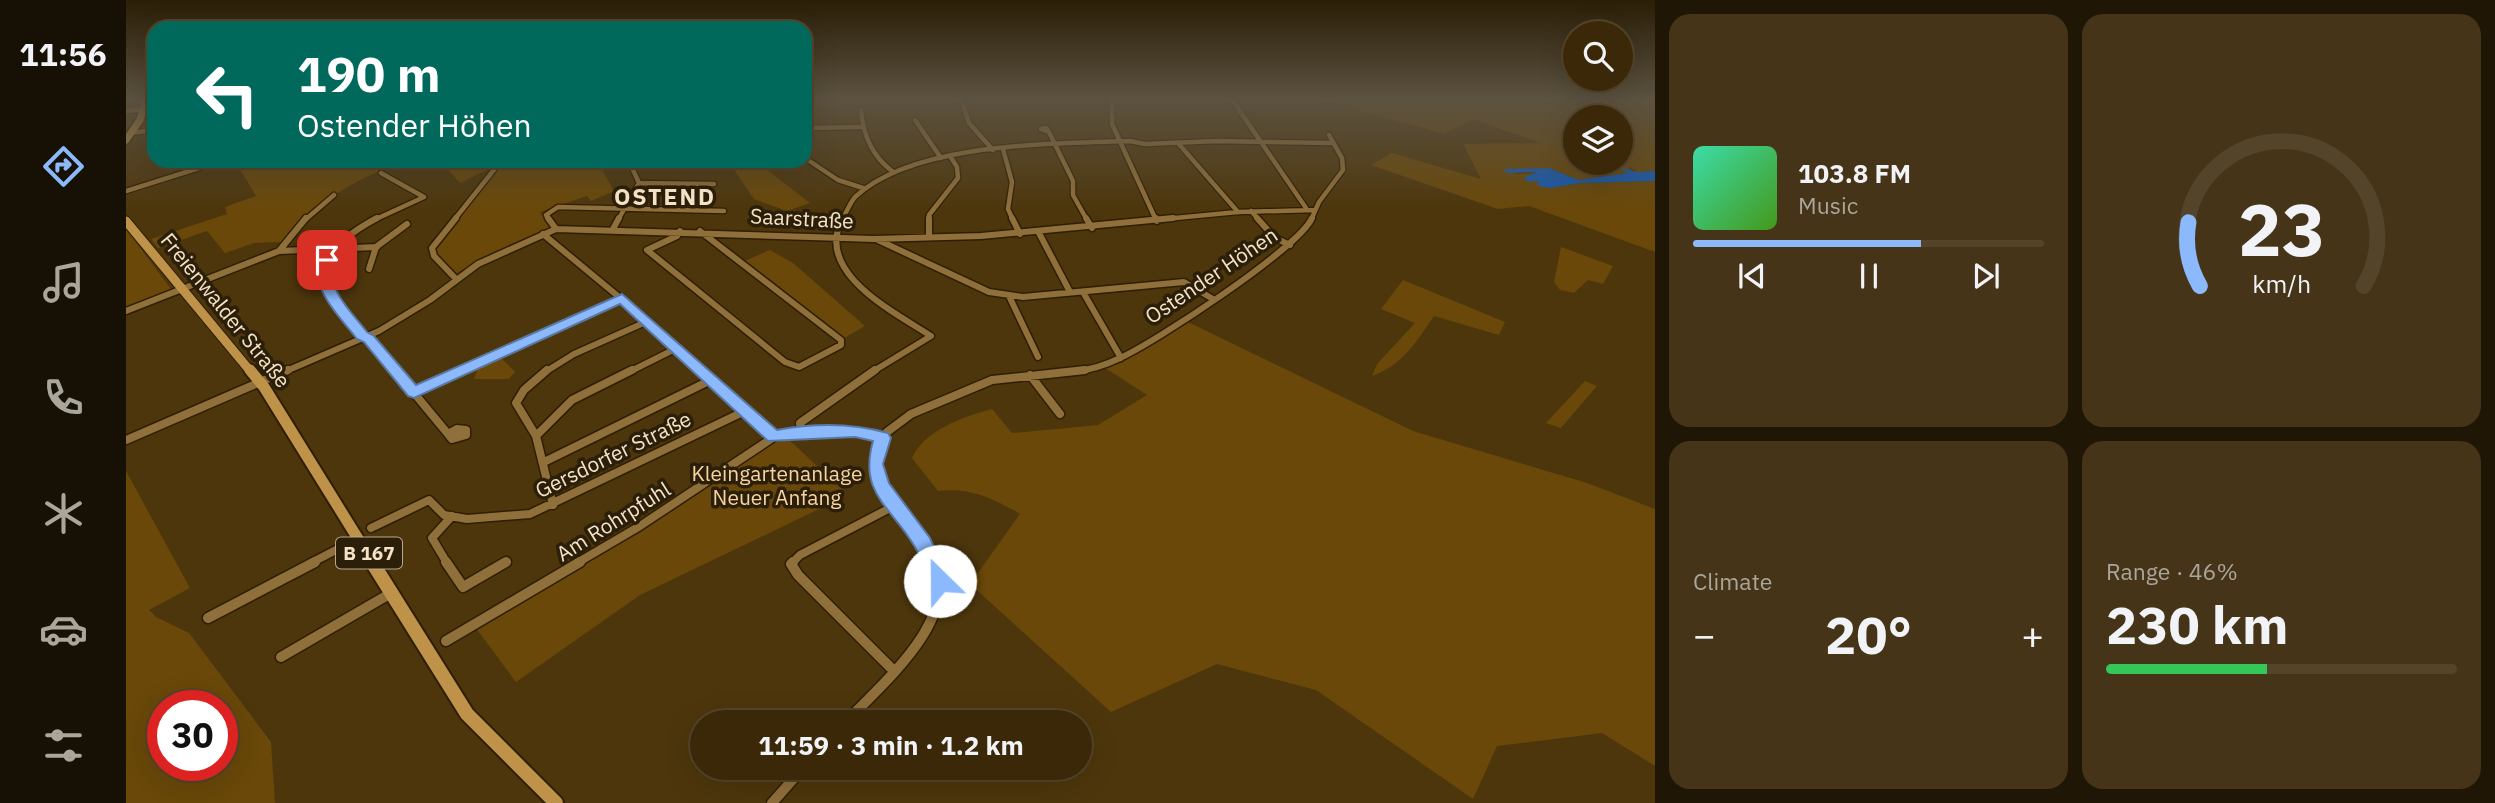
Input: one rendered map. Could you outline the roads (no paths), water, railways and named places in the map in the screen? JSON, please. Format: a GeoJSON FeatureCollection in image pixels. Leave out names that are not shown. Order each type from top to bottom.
{"type":"FeatureCollection","features":[{"type":"Feature","properties":{"kind":"main road","name":"Freienwalder Straße"},"geometry":{"type":"LineString","coordinates":[[126,221],[179,288],[261,382],[467,714],[556,803]]}},
{"type":"Feature","properties":{"kind":"street"},"geometry":{"type":"LineString","coordinates":[[866,135],[884,167],[892,171]]}},
{"type":"Feature","properties":{"kind":"street"},"geometry":{"type":"LineString","coordinates":[[926,135],[941,158]]}},
{"type":"Feature","properties":{"kind":"street"},"geometry":{"type":"LineString","coordinates":[[981,135],[993,150]]}},
{"type":"Feature","properties":{"kind":"street"},"geometry":{"type":"LineString","coordinates":[[1051,135],[1073,181],[1073,195],[1092,228]]}},
{"type":"Feature","properties":{"kind":"street"},"geometry":{"type":"LineString","coordinates":[[1117,135],[1157,221]]}},
{"type":"Feature","properties":{"kind":"street"},"geometry":{"type":"LineString","coordinates":[[1257,135],[1306,208]]}},
{"type":"Feature","properties":{"kind":"street","name":"Ostender Höhen"},"geometry":{"type":"LineString","coordinates":[[882,438],[903,419],[964,390],[1000,378],[1083,371],[1121,359],[1213,299],[1290,245],[1309,225],[1315,210],[1343,170],[1342,158],[1331,143],[1329,135]]}},
{"type":"Feature","properties":{"kind":"street"},"geometry":{"type":"LineString","coordinates":[[857,710],[932,624],[939,601],[940,581],[923,544],[894,506],[876,472],[875,454],[882,438],[855,431],[801,431],[800,423],[818,408],[931,335],[855,281],[842,264],[836,237],[845,207],[863,188],[892,171],[950,156],[993,150],[1120,142],[1331,143]]}},
{"type":"Feature","properties":{"kind":"street"},"geometry":{"type":"LineString","coordinates":[[1178,143],[1238,212]]}},
{"type":"Feature","properties":{"kind":"street"},"geometry":{"type":"LineString","coordinates":[[1003,149],[1012,182],[1008,209],[1020,234]]}},
{"type":"Feature","properties":{"kind":"street"},"geometry":{"type":"LineString","coordinates":[[929,237],[929,215],[958,178],[957,167],[950,156]]}},
{"type":"Feature","properties":{"kind":"street"},"geometry":{"type":"LineString","coordinates":[[812,163],[838,180],[863,188]]}},
{"type":"Feature","properties":{"kind":"street"},"geometry":{"type":"LineString","coordinates":[[126,191],[199,168]]}},
{"type":"Feature","properties":{"kind":"street"},"geometry":{"type":"LineString","coordinates":[[456,279],[432,248],[495,168]]}},
{"type":"Feature","properties":{"kind":"street"},"geometry":{"type":"LineString","coordinates":[[612,229],[639,183],[633,168]]}},
{"type":"Feature","properties":{"kind":"street"},"geometry":{"type":"LineString","coordinates":[[381,173],[400,181],[424,197],[368,222],[334,249],[323,269],[324,284],[448,434]]}},
{"type":"Feature","properties":{"kind":"street"},"geometry":{"type":"LineString","coordinates":[[639,183],[714,184]]}},
{"type":"Feature","properties":{"kind":"street"},"geometry":{"type":"LineString","coordinates":[[279,251],[313,210],[334,195]]}},
{"type":"Feature","properties":{"kind":"street"},"geometry":{"type":"LineString","coordinates":[[556,229],[546,215],[558,207],[724,211]]}},
{"type":"Feature","properties":{"kind":"street","name":"Saarstraße"},"geometry":{"type":"LineString","coordinates":[[126,440],[366,337],[406,316],[456,279],[496,254],[556,229],[700,231],[874,239],[1039,233],[1238,212],[1306,208],[1315,210]]}},
{"type":"Feature","properties":{"kind":"street"},"geometry":{"type":"LineString","coordinates":[[1251,211],[1275,238],[1290,245]]}},
{"type":"Feature","properties":{"kind":"street"},"geometry":{"type":"LineString","coordinates":[[369,269],[377,247],[407,224]]}},
{"type":"Feature","properties":{"kind":"street"},"geometry":{"type":"LineString","coordinates":[[680,231],[677,236],[647,250],[785,362],[799,367],[841,345],[841,340],[700,231]]}},
{"type":"Feature","properties":{"kind":"street"},"geometry":{"type":"LineString","coordinates":[[1039,233],[1070,292]]}},
{"type":"Feature","properties":{"kind":"street"},"geometry":{"type":"LineString","coordinates":[[543,234],[622,298],[774,437]]}},
{"type":"Feature","properties":{"kind":"street"},"geometry":{"type":"LineString","coordinates":[[874,239],[989,292],[1009,296],[1184,282],[1213,299]]}},
{"type":"Feature","properties":{"kind":"street"},"geometry":{"type":"LineString","coordinates":[[126,311],[279,251],[377,247]]}},
{"type":"Feature","properties":{"kind":"street"},"geometry":{"type":"LineString","coordinates":[[1083,292],[1121,359]]}},
{"type":"Feature","properties":{"kind":"street"},"geometry":{"type":"LineString","coordinates":[[1009,296],[1038,356]]}},
{"type":"Feature","properties":{"kind":"street"},"geometry":{"type":"LineString","coordinates":[[414,392],[622,298]]}},
{"type":"Feature","properties":{"kind":"street"},"geometry":{"type":"LineString","coordinates":[[553,505],[536,436],[516,403],[526,386],[564,361],[648,321]]}},
{"type":"Feature","properties":{"kind":"street"},"geometry":{"type":"LineString","coordinates":[[536,436],[572,400],[677,348]]}},
{"type":"Feature","properties":{"kind":"street"},"geometry":{"type":"LineString","coordinates":[[1030,375],[1060,414]]}},
{"type":"Feature","properties":{"kind":"street"},"geometry":{"type":"LineString","coordinates":[[544,462],[711,380]]}},
{"type":"Feature","properties":{"kind":"street","name":"Gersdorfer Straße"},"geometry":{"type":"LineString","coordinates":[[371,528],[429,500],[444,515],[467,519],[530,514],[553,505],[677,441],[745,411]]}},
{"type":"Feature","properties":{"kind":"street","name":"Am Rohrpfuhl"},"geometry":{"type":"LineString","coordinates":[[446,641],[640,526],[774,437],[801,431]]}},
{"type":"Feature","properties":{"kind":"street"},"geometry":{"type":"LineString","coordinates":[[893,670],[798,575],[791,564],[800,555],[894,506]]}},
{"type":"Feature","properties":{"kind":"street"},"geometry":{"type":"LineString","coordinates":[[453,516],[432,538],[459,584],[463,587],[506,562]]}},
{"type":"Feature","properties":{"kind":"street"},"geometry":{"type":"LineString","coordinates":[[208,618],[359,538]]}},
{"type":"Feature","properties":{"kind":"street"},"geometry":{"type":"LineString","coordinates":[[281,657],[393,592]]}},
{"type":"Feature","properties":{"kind":"street"},"geometry":{"type":"LineString","coordinates":[[772,803],[792,780]]}},
{"type":"Feature","properties":{"kind":"water"},"geometry":{"type":"Polygon","coordinates":[[[1549,168],[1579,180],[1633,175],[1633,171],[1655,171],[1655,181],[1581,183],[1549,188],[1537,185],[1538,180],[1529,182],[1524,178],[1536,172],[1506,173],[1505,169],[1549,168]]]}},
{"type":"Feature","properties":{"kind":"district","name":"OSTEND"},"geometry":{"type":"Point","coordinates":[665,196]}},
{"type":"Feature","properties":{"kind":"park label","name":"Kleingartenanlage Neuer Anfang"},"geometry":{"type":"Point","coordinates":[777,485]}}]}
